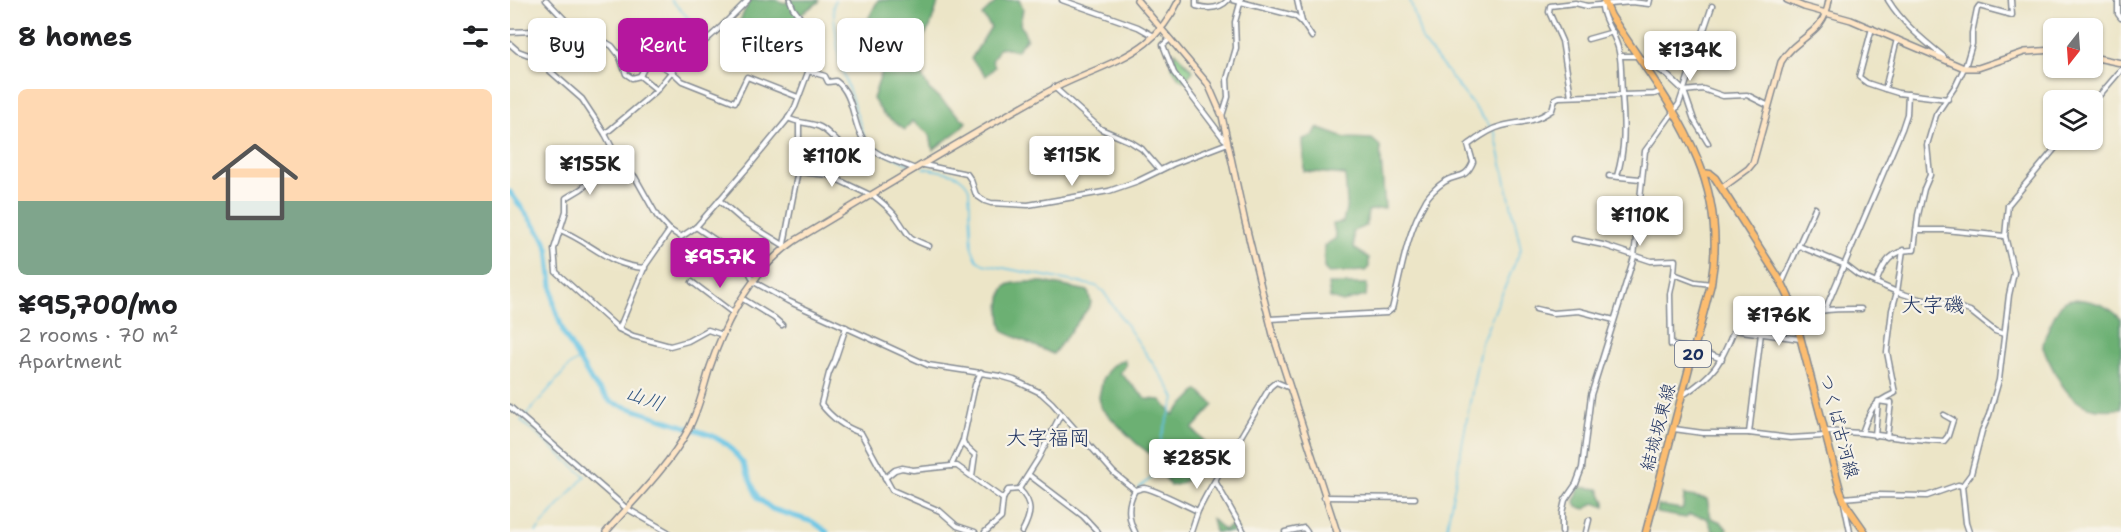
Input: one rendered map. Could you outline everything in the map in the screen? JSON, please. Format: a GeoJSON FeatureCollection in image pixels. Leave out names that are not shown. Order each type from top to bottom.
{"type":"FeatureCollection","features":[{"type":"Feature","properties":{"kind":"main road","name":"結城坂東線"},"geometry":{"type":"LineString","coordinates":[[1604,3],[1692,144],[1704,173],[1714,226],[1711,285],[1646,532]]}},
{"type":"Feature","properties":{"kind":"main road","name":"つくば古河線"},"geometry":{"type":"LineString","coordinates":[[1704,173],[1713,176],[1722,188],[1782,283],[1791,302],[1843,499],[1865,532]]}},
{"type":"Feature","properties":{"kind":"street"},"geometry":{"type":"LineString","coordinates":[[546,0],[563,18]]}},
{"type":"Feature","properties":{"kind":"street"},"geometry":{"type":"LineString","coordinates":[[708,39],[748,0]]}},
{"type":"Feature","properties":{"kind":"street"},"geometry":{"type":"LineString","coordinates":[[790,0],[801,18]]}},
{"type":"Feature","properties":{"kind":"street"},"geometry":{"type":"LineString","coordinates":[[1062,0],[1138,27],[1154,36]]}},
{"type":"Feature","properties":{"kind":"street"},"geometry":{"type":"LineString","coordinates":[[1137,0],[1208,84],[1222,116],[1242,211],[1269,319],[1288,387],[1336,532]]}},
{"type":"Feature","properties":{"kind":"street"},"geometry":{"type":"LineString","coordinates":[[606,532],[670,457],[686,433],[723,335],[734,314],[754,282],[785,246],[1054,87],[1126,55],[1154,36],[1179,0]]}},
{"type":"Feature","properties":{"kind":"street"},"geometry":{"type":"LineString","coordinates":[[1196,0],[1196,6],[1207,8],[1224,5],[1228,0]]}},
{"type":"Feature","properties":{"kind":"street"},"geometry":{"type":"LineString","coordinates":[[1233,0],[1295,16],[1312,37]]}},
{"type":"Feature","properties":{"kind":"street"},"geometry":{"type":"LineString","coordinates":[[1297,0],[1302,22]]}},
{"type":"Feature","properties":{"kind":"street"},"geometry":{"type":"LineString","coordinates":[[1571,96],[1562,41],[1549,12],[1550,6],[1557,2],[1590,6],[1632,2],[1649,4],[1650,0]]}},
{"type":"Feature","properties":{"kind":"street"},"geometry":{"type":"LineString","coordinates":[[1787,0],[1872,28],[1964,68],[1978,68],[2025,52],[2043,51]]}},
{"type":"Feature","properties":{"kind":"street"},"geometry":{"type":"LineString","coordinates":[[1722,188],[1753,163],[1781,62],[1790,51],[1819,27],[1827,14],[1829,0]]}},
{"type":"Feature","properties":{"kind":"street"},"geometry":{"type":"LineString","coordinates":[[1888,0],[1900,18],[1951,64]]}},
{"type":"Feature","properties":{"kind":"street"},"geometry":{"type":"LineString","coordinates":[[1876,283],[1888,260],[1903,249],[1914,250],[1924,189],[1930,175],[1927,145],[1936,115],[1948,99],[1964,68],[1972,44],[1978,7],[2012,15],[2012,0]]}},
{"type":"Feature","properties":{"kind":"street"},"geometry":{"type":"LineString","coordinates":[[2118,0],[2118,14],[2121,18]]}},
{"type":"Feature","properties":{"kind":"street"},"geometry":{"type":"LineString","coordinates":[[1222,116],[1228,97],[1227,79],[1236,48],[1235,22],[1240,1]]}},
{"type":"Feature","properties":{"kind":"street"},"geometry":{"type":"LineString","coordinates":[[1604,3],[1603,14],[1613,32],[1620,56],[1624,151],[1617,176]]}},
{"type":"Feature","properties":{"kind":"street"},"geometry":{"type":"LineString","coordinates":[[1562,532],[1565,500],[1576,484],[1582,468],[1591,395],[1634,257],[1640,179],[1645,151],[1653,137],[1674,113],[1684,91],[1712,6]]}},
{"type":"Feature","properties":{"kind":"street"},"geometry":{"type":"LineString","coordinates":[[1872,28],[1860,77],[1867,83],[1885,89],[1948,99]]}},
{"type":"Feature","properties":{"kind":"street"},"geometry":{"type":"LineString","coordinates":[[510,32],[528,31]]}},
{"type":"Feature","properties":{"kind":"street"},"geometry":{"type":"LineString","coordinates":[[1588,39],[1613,32]]}},
{"type":"Feature","properties":{"kind":"street"},"geometry":{"type":"LineString","coordinates":[[1170,39],[1163,45],[1174,74],[1224,139],[1229,142]]}},
{"type":"Feature","properties":{"kind":"street"},"geometry":{"type":"LineString","coordinates":[[1885,89],[1897,39]]}},
{"type":"Feature","properties":{"kind":"street"},"geometry":{"type":"LineString","coordinates":[[606,42],[618,53],[627,76],[632,78],[640,76],[642,72]]}},
{"type":"Feature","properties":{"kind":"street"},"geometry":{"type":"LineString","coordinates":[[510,44],[518,51],[534,57],[582,99],[618,159],[635,177],[657,216],[670,230],[681,237],[696,227],[788,118],[808,72]]}},
{"type":"Feature","properties":{"kind":"street"},"geometry":{"type":"LineString","coordinates":[[1620,56],[1636,56],[1656,66],[1684,91],[1694,120],[1708,144]]}},
{"type":"Feature","properties":{"kind":"street"},"geometry":{"type":"LineString","coordinates":[[2103,59],[2121,63]]}},
{"type":"Feature","properties":{"kind":"street"},"geometry":{"type":"LineString","coordinates":[[2103,91],[2121,70]]}},
{"type":"Feature","properties":{"kind":"street"},"geometry":{"type":"LineString","coordinates":[[605,134],[657,90],[671,72]]}},
{"type":"Feature","properties":{"kind":"street"},"geometry":{"type":"LineString","coordinates":[[673,72],[682,81],[735,102],[747,77],[798,98]]}},
{"type":"Feature","properties":{"kind":"street"},"geometry":{"type":"LineString","coordinates":[[811,72],[825,76],[828,82],[836,81],[842,85],[849,97],[866,143],[875,151],[916,169]]}},
{"type":"Feature","properties":{"kind":"street"},"geometry":{"type":"LineString","coordinates":[[640,76],[657,90]]}},
{"type":"Feature","properties":{"kind":"street"},"geometry":{"type":"LineString","coordinates":[[1054,87],[1101,129],[1143,149],[1160,170]]}},
{"type":"Feature","properties":{"kind":"street"},"geometry":{"type":"LineString","coordinates":[[1684,91],[1704,89],[1724,96],[1747,95],[1769,106]]}},
{"type":"Feature","properties":{"kind":"street"},"geometry":{"type":"LineString","coordinates":[[1269,319],[1387,313],[1392,309],[1408,247],[1425,201],[1446,180],[1461,178],[1468,172],[1473,162],[1468,145],[1493,129],[1535,120],[1552,110],[1555,99],[1571,96],[1660,92]]}},
{"type":"Feature","properties":{"kind":"street"},"geometry":{"type":"LineString","coordinates":[[1825,310],[1902,129],[1907,114],[1908,94]]}},
{"type":"Feature","properties":{"kind":"street"},"geometry":{"type":"LineString","coordinates":[[788,118],[799,124],[817,125],[846,148],[866,143]]}},
{"type":"Feature","properties":{"kind":"street"},"geometry":{"type":"LineString","coordinates":[[785,246],[800,156],[799,124]]}},
{"type":"Feature","properties":{"kind":"street"},"geometry":{"type":"LineString","coordinates":[[924,165],[968,174],[976,195],[985,201],[1028,205],[1109,191],[1229,142]]}},
{"type":"Feature","properties":{"kind":"street"},"geometry":{"type":"LineString","coordinates":[[1969,532],[1962,486],[1971,474],[1981,434],[1997,387],[2014,273],[2005,236],[2008,205],[2054,150]]}},
{"type":"Feature","properties":{"kind":"street"},"geometry":{"type":"LineString","coordinates":[[618,159],[581,189],[566,198],[566,211],[554,249],[556,272],[619,329],[633,336],[670,346],[688,341],[708,330],[723,335]]}},
{"type":"Feature","properties":{"kind":"street"},"geometry":{"type":"LineString","coordinates":[[798,172],[828,175],[872,195],[897,218],[905,233],[914,240],[929,246]]}},
{"type":"Feature","properties":{"kind":"street"},"geometry":{"type":"LineString","coordinates":[[1609,176],[1640,179]]}},
{"type":"Feature","properties":{"kind":"street"},"geometry":{"type":"LineString","coordinates":[[719,201],[741,219],[785,246]]}},
{"type":"Feature","properties":{"kind":"street"},"geometry":{"type":"LineString","coordinates":[[1782,283],[1815,208]]}},
{"type":"Feature","properties":{"kind":"street"},"geometry":{"type":"LineString","coordinates":[[696,227],[743,259],[754,282],[788,301],[928,365],[982,372],[1032,387],[1052,403],[1114,473],[1135,490]]}},
{"type":"Feature","properties":{"kind":"street"},"geometry":{"type":"LineString","coordinates":[[560,230],[575,236],[582,243],[612,261],[631,267],[645,267]]}},
{"type":"Feature","properties":{"kind":"street"},"geometry":{"type":"LineString","coordinates":[[619,329],[645,267],[670,230]]}},
{"type":"Feature","properties":{"kind":"street"},"geometry":{"type":"LineString","coordinates":[[1916,230],[1945,230],[2005,236]]}},
{"type":"Feature","properties":{"kind":"street"},"geometry":{"type":"LineString","coordinates":[[1574,239],[1603,245],[1651,261],[1675,260],[1670,294],[1671,345],[1695,349],[1722,359]]}},
{"type":"Feature","properties":{"kind":"street"},"geometry":{"type":"LineString","coordinates":[[1799,246],[1845,265],[1858,275],[1897,292],[1970,311],[1995,331],[2004,334]]}},
{"type":"Feature","properties":{"kind":"street"},"geometry":{"type":"LineString","coordinates":[[1862,433],[1871,409],[1878,401],[1895,392],[1887,352],[1903,249]]}},
{"type":"Feature","properties":{"kind":"street"},"geometry":{"type":"LineString","coordinates":[[1674,274],[1711,285]]}},
{"type":"Feature","properties":{"kind":"street"},"geometry":{"type":"LineString","coordinates":[[692,282],[734,314]]}},
{"type":"Feature","properties":{"kind":"street"},"geometry":{"type":"LineString","coordinates":[[743,299],[782,325]]}},
{"type":"Feature","properties":{"kind":"street"},"geometry":{"type":"LineString","coordinates":[[1536,309],[1553,313],[1579,311],[1614,320]]}},
{"type":"Feature","properties":{"kind":"street"},"geometry":{"type":"LineString","coordinates":[[1796,320],[1808,313],[1825,310],[1861,309]]}},
{"type":"Feature","properties":{"kind":"street"},"geometry":{"type":"LineString","coordinates":[[846,327],[828,374],[821,404],[853,431],[861,434],[884,478],[895,491],[940,511],[957,526],[975,532]]}},
{"type":"Feature","properties":{"kind":"street"},"geometry":{"type":"LineString","coordinates":[[1682,395],[1716,368],[1734,330],[1801,339]]}},
{"type":"Feature","properties":{"kind":"street"},"geometry":{"type":"LineString","coordinates":[[1749,433],[1761,333]]}},
{"type":"Feature","properties":{"kind":"street"},"geometry":{"type":"LineString","coordinates":[[951,466],[963,440],[975,385],[982,372]]}},
{"type":"Feature","properties":{"kind":"street"},"geometry":{"type":"LineString","coordinates":[[1191,532],[1198,511],[1274,382],[1288,387]]}},
{"type":"Feature","properties":{"kind":"street"},"geometry":{"type":"LineString","coordinates":[[1878,401],[1891,402],[1887,437]]}},
{"type":"Feature","properties":{"kind":"street"},"geometry":{"type":"LineString","coordinates":[[1875,436],[1878,401]]}},
{"type":"Feature","properties":{"kind":"street"},"geometry":{"type":"LineString","coordinates":[[510,407],[626,508],[668,532]]}},
{"type":"Feature","properties":{"kind":"street"},"geometry":{"type":"LineString","coordinates":[[985,532],[1001,518],[1003,499],[1008,490],[1019,489],[1029,475],[1061,414]]}},
{"type":"Feature","properties":{"kind":"street"},"geometry":{"type":"LineString","coordinates":[[1673,429],[1703,433],[1749,433],[1790,438],[1824,433],[1862,433],[1944,441],[1953,420],[1944,415]]}},
{"type":"Feature","properties":{"kind":"street"},"geometry":{"type":"LineString","coordinates":[[963,440],[965,446],[975,455],[972,477]]}},
{"type":"Feature","properties":{"kind":"street"},"geometry":{"type":"LineString","coordinates":[[884,478],[902,468],[913,470],[957,466],[1003,499]]}},
{"type":"Feature","properties":{"kind":"street"},"geometry":{"type":"LineString","coordinates":[[1029,475],[1083,516],[1098,532]]}},
{"type":"Feature","properties":{"kind":"street"},"geometry":{"type":"LineString","coordinates":[[1215,482],[1244,532]]}},
{"type":"Feature","properties":{"kind":"street"},"geometry":{"type":"LineString","coordinates":[[1850,532],[1843,499],[1878,495],[1927,496],[1958,485],[1962,486]]}},
{"type":"Feature","properties":{"kind":"street"},"geometry":{"type":"LineString","coordinates":[[1135,532],[1128,512],[1130,499],[1135,490],[1144,488],[1165,495],[1198,511]]}},
{"type":"Feature","properties":{"kind":"street"},"geometry":{"type":"LineString","coordinates":[[1019,489],[1029,502],[1030,513],[1022,532]]}},
{"type":"Feature","properties":{"kind":"street"},"geometry":{"type":"LineString","coordinates":[[1324,496],[1415,498]]}},
{"type":"Feature","properties":{"kind":"street"},"geometry":{"type":"LineString","coordinates":[[1586,532],[1589,520]]}},
{"type":"Feature","properties":{"kind":"street"},"geometry":{"type":"LineString","coordinates":[[1285,532],[1304,528],[1307,532]]}},
{"type":"Feature","properties":{"kind":"green space"},"geometry":{"type":"Polygon","coordinates":[[[750,0],[776,0],[785,3],[791,0],[819,0],[799,18],[741,18],[750,0]]]}},
{"type":"Feature","properties":{"kind":"green space"},"geometry":{"type":"Polygon","coordinates":[[[878,0],[939,0],[930,27],[924,36],[924,18],[869,18],[878,0]]]}},
{"type":"Feature","properties":{"kind":"green space"},"geometry":{"type":"Polygon","coordinates":[[[998,0],[1019,0],[1023,9],[1020,24],[1027,38],[1016,51],[1000,47],[992,61],[995,67],[986,76],[971,59],[991,27],[982,15],[998,0]]]}},
{"type":"Feature","properties":{"kind":"green space"},"geometry":{"type":"Polygon","coordinates":[[[1175,52],[1193,71],[1184,81],[1179,78],[1172,67],[1175,52]]]}},
{"type":"Feature","properties":{"kind":"green space"},"geometry":{"type":"Polygon","coordinates":[[[882,72],[920,72],[929,89],[966,122],[933,150],[930,135],[912,121],[905,130],[883,114],[873,99],[882,72]]]}},
{"type":"Feature","properties":{"kind":"green space"},"geometry":{"type":"Polygon","coordinates":[[[1317,128],[1345,138],[1372,139],[1380,146],[1385,208],[1368,211],[1366,226],[1353,231],[1354,248],[1369,258],[1369,267],[1365,271],[1328,273],[1324,268],[1324,246],[1336,238],[1333,224],[1343,222],[1347,204],[1345,175],[1304,171],[1303,139],[1313,136],[1317,128]]]}},
{"type":"Feature","properties":{"kind":"green space"},"geometry":{"type":"Polygon","coordinates":[[[1018,282],[1043,282],[1088,291],[1091,303],[1053,354],[1004,332],[1001,321],[1001,299],[1006,287],[1018,282]]]}},
{"type":"Feature","properties":{"kind":"green space"},"geometry":{"type":"Polygon","coordinates":[[[1328,284],[1367,284],[1366,296],[1343,302],[1330,298],[1328,284]]]}},
{"type":"Feature","properties":{"kind":"green space"},"geometry":{"type":"Polygon","coordinates":[[[2074,299],[2099,304],[2111,310],[2121,319],[2121,409],[2097,409],[2077,401],[2057,377],[2043,348],[2047,331],[2058,310],[2064,302],[2074,299]]]}},
{"type":"Feature","properties":{"kind":"green space"},"geometry":{"type":"Polygon","coordinates":[[[1124,359],[1126,365],[1120,373],[1146,399],[1161,400],[1173,415],[1198,390],[1214,405],[1192,429],[1206,443],[1198,465],[1190,477],[1178,484],[1170,486],[1153,456],[1136,443],[1101,408],[1099,397],[1103,378],[1111,366],[1124,359]]]}},
{"type":"Feature","properties":{"kind":"green space"},"geometry":{"type":"Polygon","coordinates":[[[1579,487],[1599,489],[1605,507],[1594,503],[1586,509],[1577,507],[1575,502],[1579,487]]]}},
{"type":"Feature","properties":{"kind":"green space"},"geometry":{"type":"Polygon","coordinates":[[[1684,495],[1707,499],[1711,518],[1721,522],[1727,529],[1726,532],[1713,532],[1707,518],[1689,515],[1686,518],[1657,513],[1658,505],[1683,508],[1684,495]]]}},
{"type":"Feature","properties":{"kind":"green space"},"geometry":{"type":"Polygon","coordinates":[[[1212,519],[1224,530],[1234,524],[1238,532],[1215,532],[1212,519]]]}},
{"type":"Feature","properties":{"kind":"waterway"},"geometry":{"type":"LineString","coordinates":[[671,0],[688,18]]}},
{"type":"Feature","properties":{"kind":"waterway"},"geometry":{"type":"LineString","coordinates":[[835,0],[833,7],[839,60],[864,136]]}},
{"type":"Feature","properties":{"kind":"waterway"},"geometry":{"type":"LineString","coordinates":[[1410,0],[1422,40],[1495,133],[1521,249],[1481,343],[1446,532]]}},
{"type":"Feature","properties":{"kind":"waterway"},"geometry":{"type":"LineString","coordinates":[[872,147],[914,166]]}},
{"type":"Feature","properties":{"kind":"waterway"},"geometry":{"type":"LineString","coordinates":[[924,168],[950,173],[966,183],[969,189],[972,248],[977,260],[983,264],[1096,286],[1103,291],[1171,390],[1175,399],[1161,438],[1161,465],[1155,475],[1139,488]]}},
{"type":"Feature","properties":{"kind":"waterway","name":"山川"},"geometry":{"type":"LineString","coordinates":[[510,192],[543,237],[548,248],[554,305],[564,334],[592,382],[611,402],[711,435],[728,445],[743,463],[758,498],[772,509],[813,522],[827,532]]}},
{"type":"Feature","properties":{"kind":"waterway"},"geometry":{"type":"LineString","coordinates":[[536,532],[585,476],[521,421],[569,366],[578,360]]}},
{"type":"Feature","properties":{"kind":"district","name":"大字磯"},"geometry":{"type":"Point","coordinates":[1933,305]}},
{"type":"Feature","properties":{"kind":"district","name":"大字福岡"},"geometry":{"type":"Point","coordinates":[1048,438]}}]}
